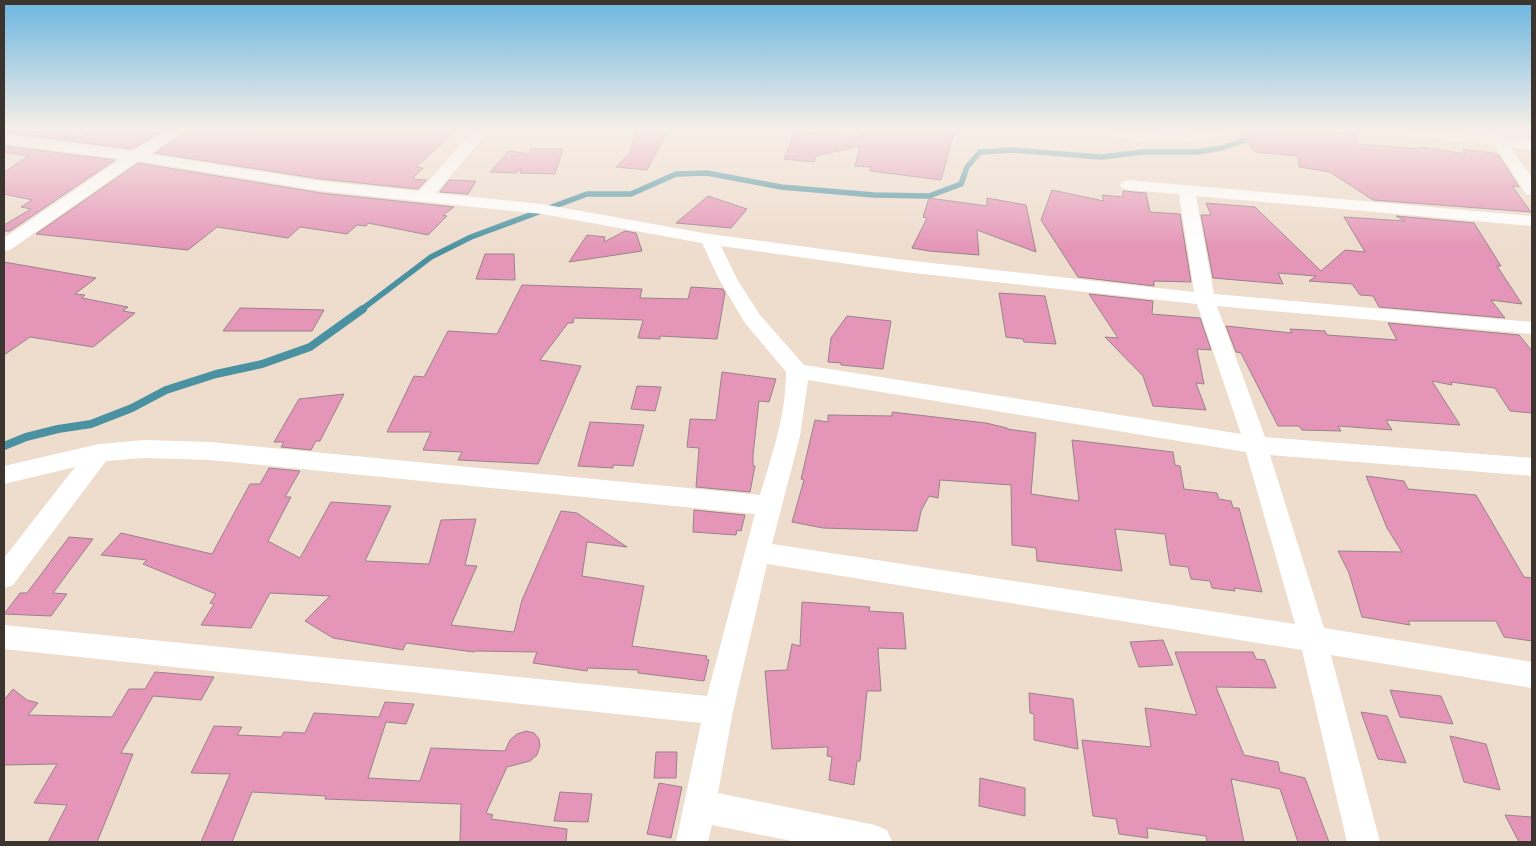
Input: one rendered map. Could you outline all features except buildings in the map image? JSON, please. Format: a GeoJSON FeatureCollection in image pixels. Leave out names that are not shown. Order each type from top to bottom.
{"type":"FeatureCollection","features":[{"type":"Feature","properties":{"kind":"street"},"geometry":{"type":"LineString","coordinates":[[6,242],[60,209],[116,169]]}},
{"type":"Feature","properties":{"kind":"street"},"geometry":{"type":"LineString","coordinates":[[219,169],[321,186],[542,209],[709,238],[905,266],[1205,299],[1532,328]]}},
{"type":"Feature","properties":{"kind":"street"},"geometry":{"type":"LineString","coordinates":[[422,198],[448,169]]}},
{"type":"Feature","properties":{"kind":"street"},"geometry":{"type":"LineString","coordinates":[[1518,169],[1532,190]]}},
{"type":"Feature","properties":{"kind":"street"},"geometry":{"type":"LineString","coordinates":[[1128,185],[1532,221]]}},
{"type":"Feature","properties":{"kind":"street"},"geometry":{"type":"LineString","coordinates":[[1186,190],[1205,299],[1256,445],[1313,639],[1363,842]]}},
{"type":"Feature","properties":{"kind":"street"},"geometry":{"type":"LineString","coordinates":[[709,238],[729,281],[752,319],[797,371],[1256,445],[1532,467]]}},
{"type":"Feature","properties":{"kind":"street"},"geometry":{"type":"LineString","coordinates":[[692,842],[718,711],[756,552],[789,436],[797,389],[797,371]]}},
{"type":"Feature","properties":{"kind":"street"},"geometry":{"type":"LineString","coordinates":[[4,475],[99,453],[144,449],[210,451],[769,506]]}},
{"type":"Feature","properties":{"kind":"street"},"geometry":{"type":"LineString","coordinates":[[4,578],[99,453]]}},
{"type":"Feature","properties":{"kind":"street"},"geometry":{"type":"LineString","coordinates":[[756,552],[1532,675]]}},
{"type":"Feature","properties":{"kind":"street"},"geometry":{"type":"LineString","coordinates":[[4,638],[718,711]]}},
{"type":"Feature","properties":{"kind":"street"},"geometry":{"type":"LineString","coordinates":[[700,806],[875,842]]}},
{"type":"Feature","properties":{"kind":"waterway"},"geometry":{"type":"LineString","coordinates":[[361,310],[431,257],[471,237],[587,194],[631,194],[676,174],[707,173],[781,187],[874,195],[929,196],[961,184],[966,169]]}},
{"type":"Feature","properties":{"kind":"waterway"},"geometry":{"type":"LineString","coordinates":[[4,446],[26,437],[58,429],[91,424],[132,408],[166,390],[216,374],[262,364],[310,347],[363,309]]}}]}
